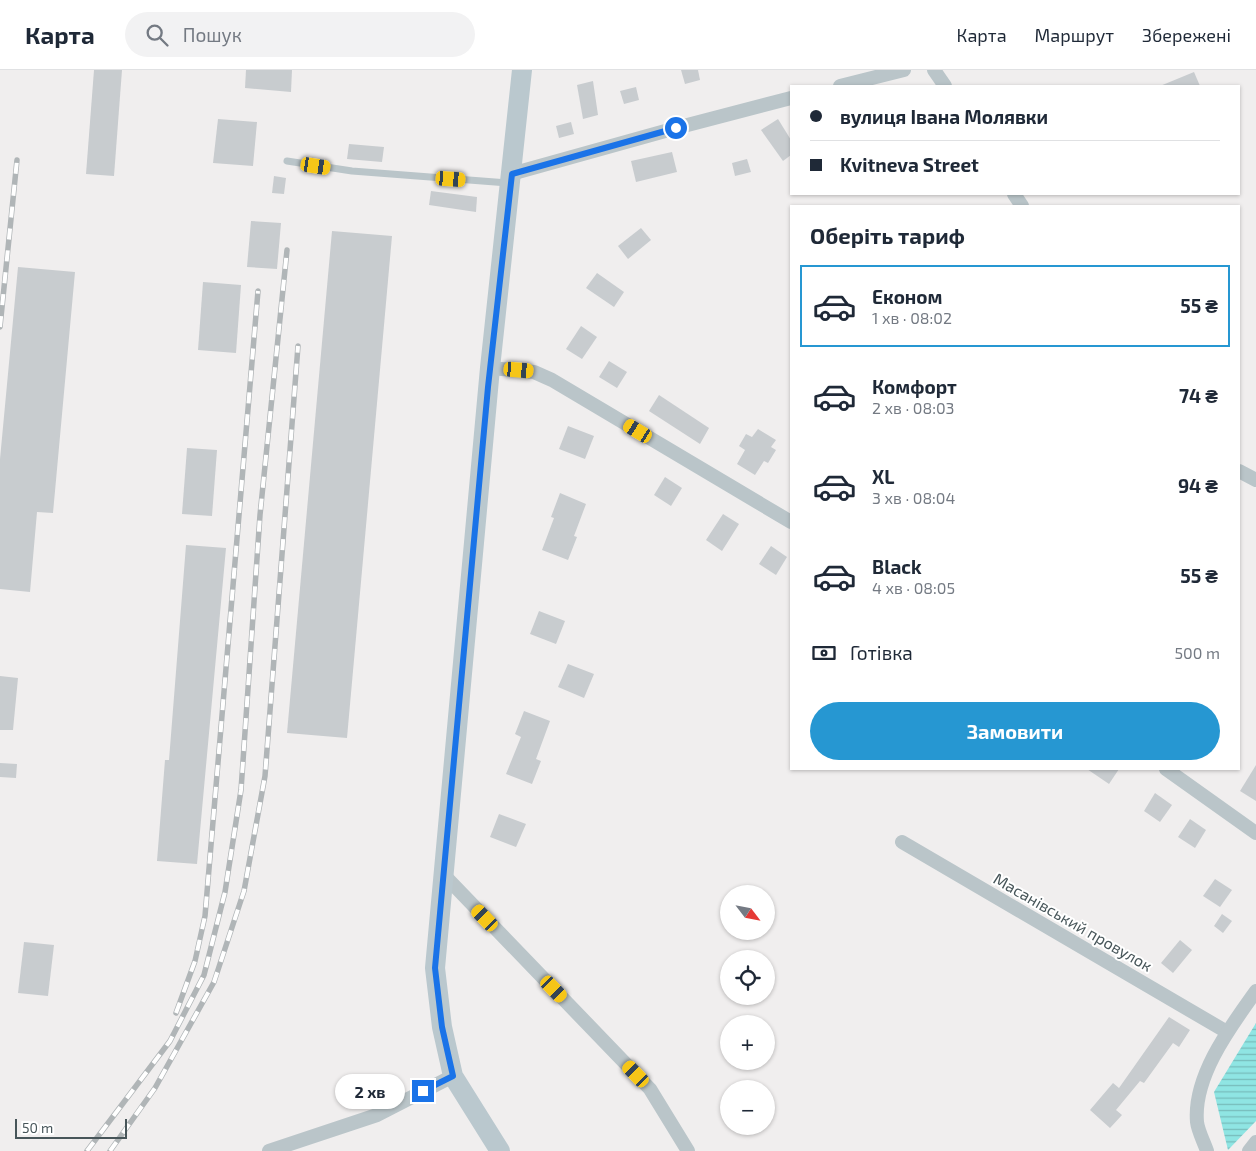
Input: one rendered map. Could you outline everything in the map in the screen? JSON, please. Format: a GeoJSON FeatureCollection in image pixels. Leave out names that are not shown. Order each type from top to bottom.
{"type":"FeatureCollection","features":[{"type":"Feature","properties":{"kind":"street"},"geometry":{"type":"LineString","coordinates":[[500,1151],[453,1076],[442,1027],[435,968],[490,368],[522,70]]}},
{"type":"Feature","properties":{"kind":"street"},"geometry":{"type":"LineString","coordinates":[[844,85],[904,70]]}},
{"type":"Feature","properties":{"kind":"street"},"geometry":{"type":"LineString","coordinates":[[934,70],[944,85]]}},
{"type":"Feature","properties":{"kind":"street"},"geometry":{"type":"LineString","coordinates":[[511,178],[676,128],[790,98]]}},
{"type":"Feature","properties":{"kind":"street"},"geometry":{"type":"LineString","coordinates":[[490,368],[534,372],[552,380],[790,521]]}},
{"type":"Feature","properties":{"kind":"street"},"geometry":{"type":"LineString","coordinates":[[1240,472],[1256,480]]}},
{"type":"Feature","properties":{"kind":"street"},"geometry":{"type":"LineString","coordinates":[[1167,770],[1256,833]]}},
{"type":"Feature","properties":{"kind":"street","name":"Масанівський провулок"},"geometry":{"type":"LineString","coordinates":[[902,842],[1227,1032]]}},
{"type":"Feature","properties":{"kind":"street"},"geometry":{"type":"LineString","coordinates":[[444,875],[650,1089],[688,1151]]}},
{"type":"Feature","properties":{"kind":"street"},"geometry":{"type":"LineString","coordinates":[[1207,1151],[1197,1122],[1200,1087],[1227,1032],[1256,991]]}},
{"type":"Feature","properties":{"kind":"street"},"geometry":{"type":"LineString","coordinates":[[268,1151],[377,1115],[453,1076]]}},
{"type":"Feature","properties":{"kind":"street"},"geometry":{"type":"LineString","coordinates":[[1249,1151],[1256,1142]]}},
{"type":"Feature","properties":{"kind":"lane"},"geometry":{"type":"LineString","coordinates":[[287,161],[352,171],[511,178]]}},
{"type":"Feature","properties":{"kind":"water"},"geometry":{"type":"Polygon","coordinates":[[[1256,1023],[1256,1121],[1228,1150],[1214,1092],[1256,1023]]]}},
{"type":"Feature","properties":{"kind":"building"},"geometry":{"type":"Polygon","coordinates":[[[94,70],[122,70],[114,176],[86,174],[94,70]]]}},
{"type":"Feature","properties":{"kind":"building"},"geometry":{"type":"Polygon","coordinates":[[[246,70],[292,70],[291,92],[245,88],[246,70]]]}},
{"type":"Feature","properties":{"kind":"building"},"geometry":{"type":"Polygon","coordinates":[[[681,70],[698,70],[700,80],[685,84],[681,70]]]}},
{"type":"Feature","properties":{"kind":"building"},"geometry":{"type":"Polygon","coordinates":[[[1194,72],[1200,85],[1162,85],[1194,72]]]}},
{"type":"Feature","properties":{"kind":"building"},"geometry":{"type":"Polygon","coordinates":[[[593,81],[598,115],[583,119],[577,85],[593,81]]]}},
{"type":"Feature","properties":{"kind":"building"},"geometry":{"type":"Polygon","coordinates":[[[636,87],[639,100],[624,104],[620,91],[636,87]]]}},
{"type":"Feature","properties":{"kind":"building"},"geometry":{"type":"Polygon","coordinates":[[[218,119],[257,122],[253,166],[213,163],[218,119]]]}},
{"type":"Feature","properties":{"kind":"building"},"geometry":{"type":"Polygon","coordinates":[[[778,119],[790,138],[790,156],[783,161],[761,130],[778,119]]]}},
{"type":"Feature","properties":{"kind":"building"},"geometry":{"type":"Polygon","coordinates":[[[571,122],[574,134],[559,138],[556,126],[571,122]]]}},
{"type":"Feature","properties":{"kind":"building"},"geometry":{"type":"Polygon","coordinates":[[[349,144],[384,147],[382,162],[347,159],[349,144]]]}},
{"type":"Feature","properties":{"kind":"building"},"geometry":{"type":"Polygon","coordinates":[[[672,152],[677,172],[636,182],[631,161],[672,152]]]}},
{"type":"Feature","properties":{"kind":"building"},"geometry":{"type":"Polygon","coordinates":[[[747,159],[751,172],[735,176],[732,163],[747,159]]]}},
{"type":"Feature","properties":{"kind":"building"},"geometry":{"type":"Polygon","coordinates":[[[274,176],[286,178],[284,194],[272,193],[274,176]]]}},
{"type":"Feature","properties":{"kind":"building"},"geometry":{"type":"Polygon","coordinates":[[[431,191],[477,197],[476,212],[429,205],[431,191]]]}},
{"type":"Feature","properties":{"kind":"building"},"geometry":{"type":"Polygon","coordinates":[[[251,221],[281,223],[277,269],[247,267],[251,221]]]}},
{"type":"Feature","properties":{"kind":"building"},"geometry":{"type":"Polygon","coordinates":[[[641,228],[651,240],[628,259],[618,246],[641,228]]]}},
{"type":"Feature","properties":{"kind":"building"},"geometry":{"type":"Polygon","coordinates":[[[332,231],[392,236],[347,738],[287,733],[332,231]]]}},
{"type":"Feature","properties":{"kind":"building"},"geometry":{"type":"Polygon","coordinates":[[[18,267],[75,272],[53,513],[37,512],[30,592],[0,589],[0,459],[18,267]]]}},
{"type":"Feature","properties":{"kind":"building"},"geometry":{"type":"Polygon","coordinates":[[[597,273],[624,292],[614,307],[586,288],[597,273]]]}},
{"type":"Feature","properties":{"kind":"building"},"geometry":{"type":"Polygon","coordinates":[[[203,282],[241,285],[236,353],[198,350],[203,282]]]}},
{"type":"Feature","properties":{"kind":"building"},"geometry":{"type":"Polygon","coordinates":[[[581,326],[597,337],[582,359],[566,349],[581,326]]]}},
{"type":"Feature","properties":{"kind":"building"},"geometry":{"type":"Polygon","coordinates":[[[609,361],[627,372],[617,388],[599,377],[609,361]]]}},
{"type":"Feature","properties":{"kind":"building"},"geometry":{"type":"Polygon","coordinates":[[[659,395],[709,428],[700,444],[649,411],[659,395]]]}},
{"type":"Feature","properties":{"kind":"building"},"geometry":{"type":"Polygon","coordinates":[[[568,426],[594,436],[585,459],[559,449],[568,426]]]}},
{"type":"Feature","properties":{"kind":"building"},"geometry":{"type":"Polygon","coordinates":[[[758,429],[776,440],[771,447],[776,450],[768,463],[764,461],[755,475],[737,464],[745,450],[739,446],[746,434],[752,437],[758,429]]]}},
{"type":"Feature","properties":{"kind":"building"},"geometry":{"type":"Polygon","coordinates":[[[187,448],[217,450],[212,516],[182,514],[187,448]]]}},
{"type":"Feature","properties":{"kind":"building"},"geometry":{"type":"Polygon","coordinates":[[[665,477],[682,488],[671,506],[654,495],[665,477]]]}},
{"type":"Feature","properties":{"kind":"building"},"geometry":{"type":"Polygon","coordinates":[[[560,493],[586,504],[574,536],[577,537],[568,560],[542,550],[554,518],[551,517],[560,493]]]}},
{"type":"Feature","properties":{"kind":"building"},"geometry":{"type":"Polygon","coordinates":[[[723,514],[739,524],[722,551],[706,540],[723,514]]]}},
{"type":"Feature","properties":{"kind":"building"},"geometry":{"type":"Polygon","coordinates":[[[186,545],[226,548],[197,864],[157,861],[165,760],[169,760],[186,545]]]}},
{"type":"Feature","properties":{"kind":"building"},"geometry":{"type":"Polygon","coordinates":[[[771,546],[787,557],[776,575],[759,564],[771,546]]]}},
{"type":"Feature","properties":{"kind":"building"},"geometry":{"type":"Polygon","coordinates":[[[539,611],[565,621],[556,644],[530,634],[539,611]]]}},
{"type":"Feature","properties":{"kind":"building"},"geometry":{"type":"Polygon","coordinates":[[[568,664],[594,674],[584,698],[558,687],[568,664]]]}},
{"type":"Feature","properties":{"kind":"building"},"geometry":{"type":"Polygon","coordinates":[[[0,676],[18,678],[13,730],[0,730],[0,676]]]}},
{"type":"Feature","properties":{"kind":"building"},"geometry":{"type":"Polygon","coordinates":[[[524,711],[550,721],[536,759],[541,761],[532,784],[506,774],[521,737],[515,734],[524,711]]]}},
{"type":"Feature","properties":{"kind":"building"},"geometry":{"type":"Polygon","coordinates":[[[0,763],[17,764],[16,778],[0,777],[0,763]]]}},
{"type":"Feature","properties":{"kind":"building"},"geometry":{"type":"Polygon","coordinates":[[[1256,765],[1256,801],[1240,791],[1256,765]]]}},
{"type":"Feature","properties":{"kind":"building"},"geometry":{"type":"Polygon","coordinates":[[[1088,770],[1118,770],[1109,784],[1088,770]]]}},
{"type":"Feature","properties":{"kind":"building"},"geometry":{"type":"Polygon","coordinates":[[[1155,793],[1172,805],[1160,822],[1144,811],[1155,793]]]}},
{"type":"Feature","properties":{"kind":"building"},"geometry":{"type":"Polygon","coordinates":[[[499,814],[526,824],[516,847],[490,837],[499,814]]]}},
{"type":"Feature","properties":{"kind":"building"},"geometry":{"type":"Polygon","coordinates":[[[1190,819],[1206,830],[1195,848],[1178,837],[1190,819]]]}},
{"type":"Feature","properties":{"kind":"building"},"geometry":{"type":"Polygon","coordinates":[[[1215,879],[1232,890],[1220,907],[1203,896],[1215,879]]]}},
{"type":"Feature","properties":{"kind":"building"},"geometry":{"type":"Polygon","coordinates":[[[1222,914],[1232,921],[1223,933],[1214,926],[1222,914]]]}},
{"type":"Feature","properties":{"kind":"building"},"geometry":{"type":"Polygon","coordinates":[[[1180,940],[1192,950],[1173,973],[1161,963],[1180,940]]]}},
{"type":"Feature","properties":{"kind":"building"},"geometry":{"type":"Polygon","coordinates":[[[24,942],[54,945],[48,996],[18,993],[24,942]]]}},
{"type":"Feature","properties":{"kind":"building"},"geometry":{"type":"Polygon","coordinates":[[[1169,1017],[1190,1030],[1179,1047],[1173,1043],[1144,1083],[1140,1081],[1116,1110],[1122,1115],[1110,1128],[1090,1110],[1113,1083],[1119,1088],[1169,1017]]]}},
{"type":"Feature","properties":{"kind":"railway"},"geometry":{"type":"LineString","coordinates":[[0,327],[17,160]]}},
{"type":"Feature","properties":{"kind":"railway"},"geometry":{"type":"LineString","coordinates":[[87,1151],[170,1041],[204,975],[225,892],[241,790],[260,515],[287,250]]}},
{"type":"Feature","properties":{"kind":"railway"},"geometry":{"type":"LineString","coordinates":[[176,1013],[195,961],[205,916],[258,291]]}},
{"type":"Feature","properties":{"kind":"railway"},"geometry":{"type":"LineString","coordinates":[[110,1151],[155,1088],[214,982],[244,891],[265,776],[298,346]]}},
{"type":"Feature","properties":{"kind":"route"},"geometry":{"type":"LineString","coordinates":[[423,1091],[453,1076],[442,1027],[435,968],[488,387],[512,174],[676,128]]}}]}
